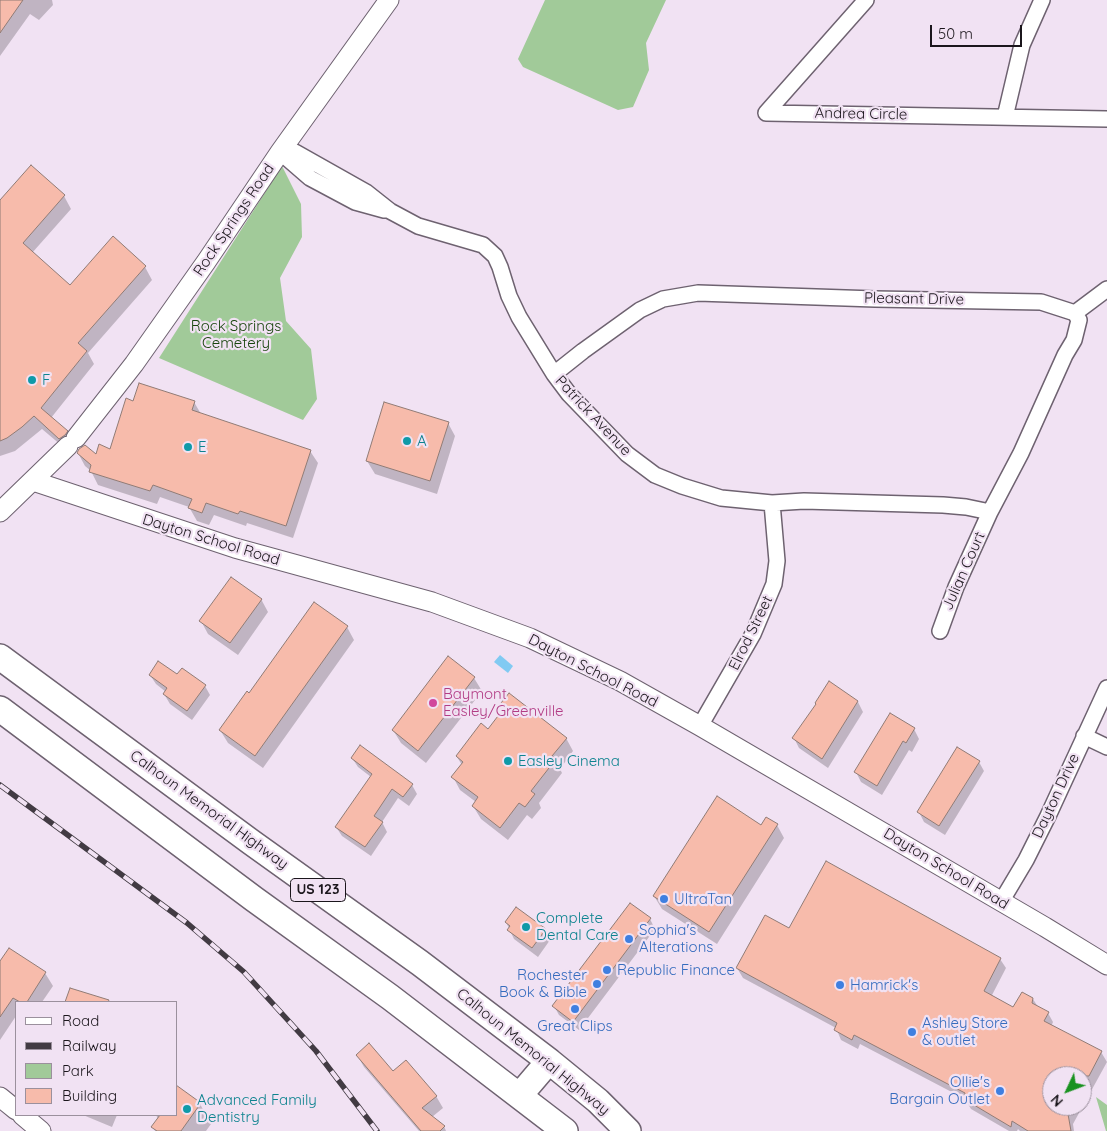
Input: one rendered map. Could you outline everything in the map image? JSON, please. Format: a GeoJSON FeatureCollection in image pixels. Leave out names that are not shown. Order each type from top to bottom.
{"type":"FeatureCollection","features":[{"type":"Feature","properties":{"kind":"highway","name":"Calhoun Memorial Highway"},"geometry":{"type":"LineString","coordinates":[[0,658],[420,963],[549,1061],[598,1101],[628,1131]]}},
{"type":"Feature","properties":{"kind":"highway","name":"US 123"},"geometry":{"type":"LineString","coordinates":[[0,710],[246,893],[390,997],[565,1131]]}},
{"type":"Feature","properties":{"kind":"highway"},"geometry":{"type":"LineString","coordinates":[[520,1095],[549,1061]]}},
{"type":"Feature","properties":{"kind":"street","name":"Rock Springs Road"},"geometry":{"type":"LineString","coordinates":[[0,512],[72,442],[134,364],[280,152],[389,0]]}},
{"type":"Feature","properties":{"kind":"street","name":"Andrea Circle"},"geometry":{"type":"LineString","coordinates":[[866,0],[766,113],[1107,119]]}},
{"type":"Feature","properties":{"kind":"street"},"geometry":{"type":"LineString","coordinates":[[1006,117],[1022,45],[1042,0]]}},
{"type":"Feature","properties":{"kind":"street","name":"Patrick Avenue"},"geometry":{"type":"LineString","coordinates":[[280,152],[295,152],[366,192],[390,212],[418,226],[483,245],[495,256],[519,318],[554,374],[569,394],[626,454],[654,475],[721,498],[772,503],[813,501],[966,507],[990,512]]}},
{"type":"Feature","properties":{"kind":"street"},"geometry":{"type":"LineString","coordinates":[[990,512],[1021,453],[1065,355],[1074,340],[1079,320],[1075,313],[1107,289]]}},
{"type":"Feature","properties":{"kind":"street","name":"Pleasant Drive"},"geometry":{"type":"LineString","coordinates":[[554,374],[640,310],[663,299],[698,293],[1041,302],[1075,313]]}},
{"type":"Feature","properties":{"kind":"street","name":"Dayton School Road"},"geometry":{"type":"LineString","coordinates":[[33,481],[235,548],[432,602],[530,638],[611,676],[700,726],[1045,926],[1107,965]]}},
{"type":"Feature","properties":{"kind":"street","name":"Elrod Street"},"geometry":{"type":"LineString","coordinates":[[700,726],[753,634],[774,584],[777,561],[772,503]]}},
{"type":"Feature","properties":{"kind":"street","name":"Julian Court"},"geometry":{"type":"LineString","coordinates":[[940,631],[956,587],[990,512]]}},
{"type":"Feature","properties":{"kind":"street","name":"Dayton Drive"},"geometry":{"type":"LineString","coordinates":[[1001,902],[1030,851],[1107,688]]}},
{"type":"Feature","properties":{"kind":"street"},"geometry":{"type":"LineString","coordinates":[[1084,736],[1107,747]]}},
{"type":"Feature","properties":{"kind":"street"},"geometry":{"type":"LineString","coordinates":[[0,1097],[15,1109]]}},
{"type":"Feature","properties":{"kind":"street"},"geometry":{"type":"LineString","coordinates":[[23,1116],[41,1131]]}},
{"type":"Feature","properties":{"kind":"green space"},"geometry":{"type":"Polygon","coordinates":[[[545,0],[666,0],[646,43],[649,70],[633,107],[618,110],[523,67],[518,59],[545,0]]]}},
{"type":"Feature","properties":{"kind":"green space","name":"Rock Springs Cemetery"},"geometry":{"type":"Polygon","coordinates":[[[282,166],[301,204],[302,237],[280,278],[286,321],[311,349],[317,399],[303,420],[159,358],[282,166]]]}},
{"type":"Feature","properties":{"kind":"green space"},"geometry":{"type":"Polygon","coordinates":[[[1096,1097],[1107,1105],[1107,1131],[1106,1131],[1096,1097]]]}},
{"type":"Feature","properties":{"kind":"water"},"geometry":{"type":"Polygon","coordinates":[[[500,655],[513,666],[508,673],[494,662],[500,655]]]}},
{"type":"Feature","properties":{"kind":"building"},"geometry":{"type":"Polygon","coordinates":[[[0,0],[23,0],[0,33],[0,0]]]}},
{"type":"Feature","properties":{"kind":"building"},"geometry":{"type":"Polygon","coordinates":[[[31,165],[65,195],[23,243],[70,285],[113,236],[146,266],[78,343],[87,351],[41,408],[68,431],[65,435],[59,439],[34,416],[22,427],[0,441],[0,200],[31,165]]]}},
{"type":"Feature","properties":{"kind":"building","name":"E"},"geometry":{"type":"Polygon","coordinates":[[[139,383],[195,401],[192,410],[311,450],[286,526],[240,511],[238,514],[206,503],[202,513],[188,508],[192,499],[153,485],[150,491],[89,472],[91,465],[77,453],[79,449],[85,445],[96,454],[99,444],[110,449],[126,398],[133,401],[139,383]]]}},
{"type":"Feature","properties":{"kind":"building","name":"A"},"geometry":{"type":"Polygon","coordinates":[[[384,402],[449,422],[430,481],[366,461],[384,402]]]}},
{"type":"Feature","properties":{"kind":"building"},"geometry":{"type":"Polygon","coordinates":[[[231,577],[262,599],[230,643],[199,621],[231,577]]]}},
{"type":"Feature","properties":{"kind":"building"},"geometry":{"type":"Polygon","coordinates":[[[314,602],[348,626],[255,756],[219,730],[247,691],[249,693],[314,602]]]}},
{"type":"Feature","properties":{"kind":"building","name":"Baymont Easley/Greenville"},"geometry":{"type":"Polygon","coordinates":[[[448,656],[475,677],[418,751],[392,730],[448,656]]]}},
{"type":"Feature","properties":{"kind":"building"},"geometry":{"type":"Polygon","coordinates":[[[158,661],[177,674],[182,668],[206,685],[187,711],[163,694],[167,688],[149,675],[158,661]]]}},
{"type":"Feature","properties":{"kind":"building"},"geometry":{"type":"Polygon","coordinates":[[[829,681],[858,701],[822,759],[792,738],[816,704],[829,681]]]}},
{"type":"Feature","properties":{"kind":"building","name":"Easley Cinema"},"geometry":{"type":"Polygon","coordinates":[[[509,693],[567,738],[552,756],[556,759],[531,791],[535,794],[525,807],[519,803],[500,828],[472,806],[478,797],[451,777],[463,762],[456,756],[481,723],[488,729],[501,712],[497,708],[509,693]]]}},
{"type":"Feature","properties":{"kind":"building"},"geometry":{"type":"Polygon","coordinates":[[[890,713],[915,728],[906,743],[903,741],[877,786],[854,772],[890,713]]]}},
{"type":"Feature","properties":{"kind":"building"},"geometry":{"type":"Polygon","coordinates":[[[360,745],[413,784],[403,797],[392,789],[374,816],[383,822],[365,847],[335,827],[372,774],[351,758],[360,745]]]}},
{"type":"Feature","properties":{"kind":"building"},"geometry":{"type":"Polygon","coordinates":[[[957,747],[980,761],[939,826],[917,812],[957,747]]]}},
{"type":"Feature","properties":{"kind":"building"},"geometry":{"type":"Polygon","coordinates":[[[717,796],[761,825],[766,817],[778,824],[709,932],[653,896],[717,796]]]}},
{"type":"Feature","properties":{"kind":"building"},"geometry":{"type":"Polygon","coordinates":[[[826,861],[1001,958],[984,991],[1013,1007],[1022,992],[1033,998],[1032,1003],[1049,1012],[1044,1021],[1102,1051],[1092,1070],[1092,1066],[1042,1066],[1042,1116],[1068,1116],[1071,1131],[1028,1131],[1012,1121],[1011,1127],[964,1099],[965,1093],[854,1035],[852,1040],[834,1030],[837,1023],[736,968],[765,915],[789,928],[826,861]]]}},
{"type":"Feature","properties":{"kind":"building"},"geometry":{"type":"Polygon","coordinates":[[[630,903],[651,918],[573,1022],[552,1006],[630,903]]]}},
{"type":"Feature","properties":{"kind":"building","name":"Complete Dental Care"},"geometry":{"type":"Polygon","coordinates":[[[516,907],[546,929],[532,948],[507,930],[510,926],[505,922],[516,907]]]}},
{"type":"Feature","properties":{"kind":"building"},"geometry":{"type":"Polygon","coordinates":[[[9,948],[46,972],[28,1001],[18,1001],[13,998],[0,1017],[0,961],[9,948]]]}},
{"type":"Feature","properties":{"kind":"building"},"geometry":{"type":"Polygon","coordinates":[[[70,988],[109,1000],[108,1001],[65,1001],[70,988]]]}},
{"type":"Feature","properties":{"kind":"building"},"geometry":{"type":"Polygon","coordinates":[[[369,1043],[393,1071],[406,1060],[437,1096],[422,1108],[445,1126],[440,1131],[421,1131],[356,1055],[369,1043]]]}},
{"type":"Feature","properties":{"kind":"building","name":"Advanced Family Dentistry"},"geometry":{"type":"Polygon","coordinates":[[[178,1086],[201,1103],[181,1131],[157,1131],[151,1127],[159,1116],[178,1116],[178,1086]]]}},
{"type":"Feature","properties":{"kind":"railway"},"geometry":{"type":"LineString","coordinates":[[0,785],[187,923],[244,972],[316,1051],[377,1131]]}},
{"type":"Feature","properties":{"kind":"place","name":"F"},"geometry":{"type":"Point","coordinates":[32,380]}},
{"type":"Feature","properties":{"kind":"place","name":"A"},"geometry":{"type":"Point","coordinates":[407,441]}},
{"type":"Feature","properties":{"kind":"place","name":"E"},"geometry":{"type":"Point","coordinates":[188,447]}},
{"type":"Feature","properties":{"kind":"place","name":"Baymont Easley/Greenville"},"geometry":{"type":"Point","coordinates":[433,703]}},
{"type":"Feature","properties":{"kind":"place","name":"Easley Cinema"},"geometry":{"type":"Point","coordinates":[508,761]}},
{"type":"Feature","properties":{"kind":"place","name":"UltraTan"},"geometry":{"type":"Point","coordinates":[664,899]}},
{"type":"Feature","properties":{"kind":"place","name":"Complete Dental Care"},"geometry":{"type":"Point","coordinates":[526,927]}},
{"type":"Feature","properties":{"kind":"place","name":"Sophia's Alterations"},"geometry":{"type":"Point","coordinates":[629,939]}},
{"type":"Feature","properties":{"kind":"place","name":"Republic Finance"},"geometry":{"type":"Point","coordinates":[607,970]}},
{"type":"Feature","properties":{"kind":"place","name":"Rochester Book & Bible"},"geometry":{"type":"Point","coordinates":[597,984]}},
{"type":"Feature","properties":{"kind":"place","name":"Hamrick's"},"geometry":{"type":"Point","coordinates":[840,985]}},
{"type":"Feature","properties":{"kind":"place","name":"Great Clips"},"geometry":{"type":"Point","coordinates":[575,1009]}},
{"type":"Feature","properties":{"kind":"place","name":"Ashley Store & outlet"},"geometry":{"type":"Point","coordinates":[912,1032]}},
{"type":"Feature","properties":{"kind":"place","name":"Ollie's Bargain Outlet"},"geometry":{"type":"Point","coordinates":[1000,1091]}},
{"type":"Feature","properties":{"kind":"place","name":"Advanced Family Dentistry"},"geometry":{"type":"Point","coordinates":[187,1109]}}]}
